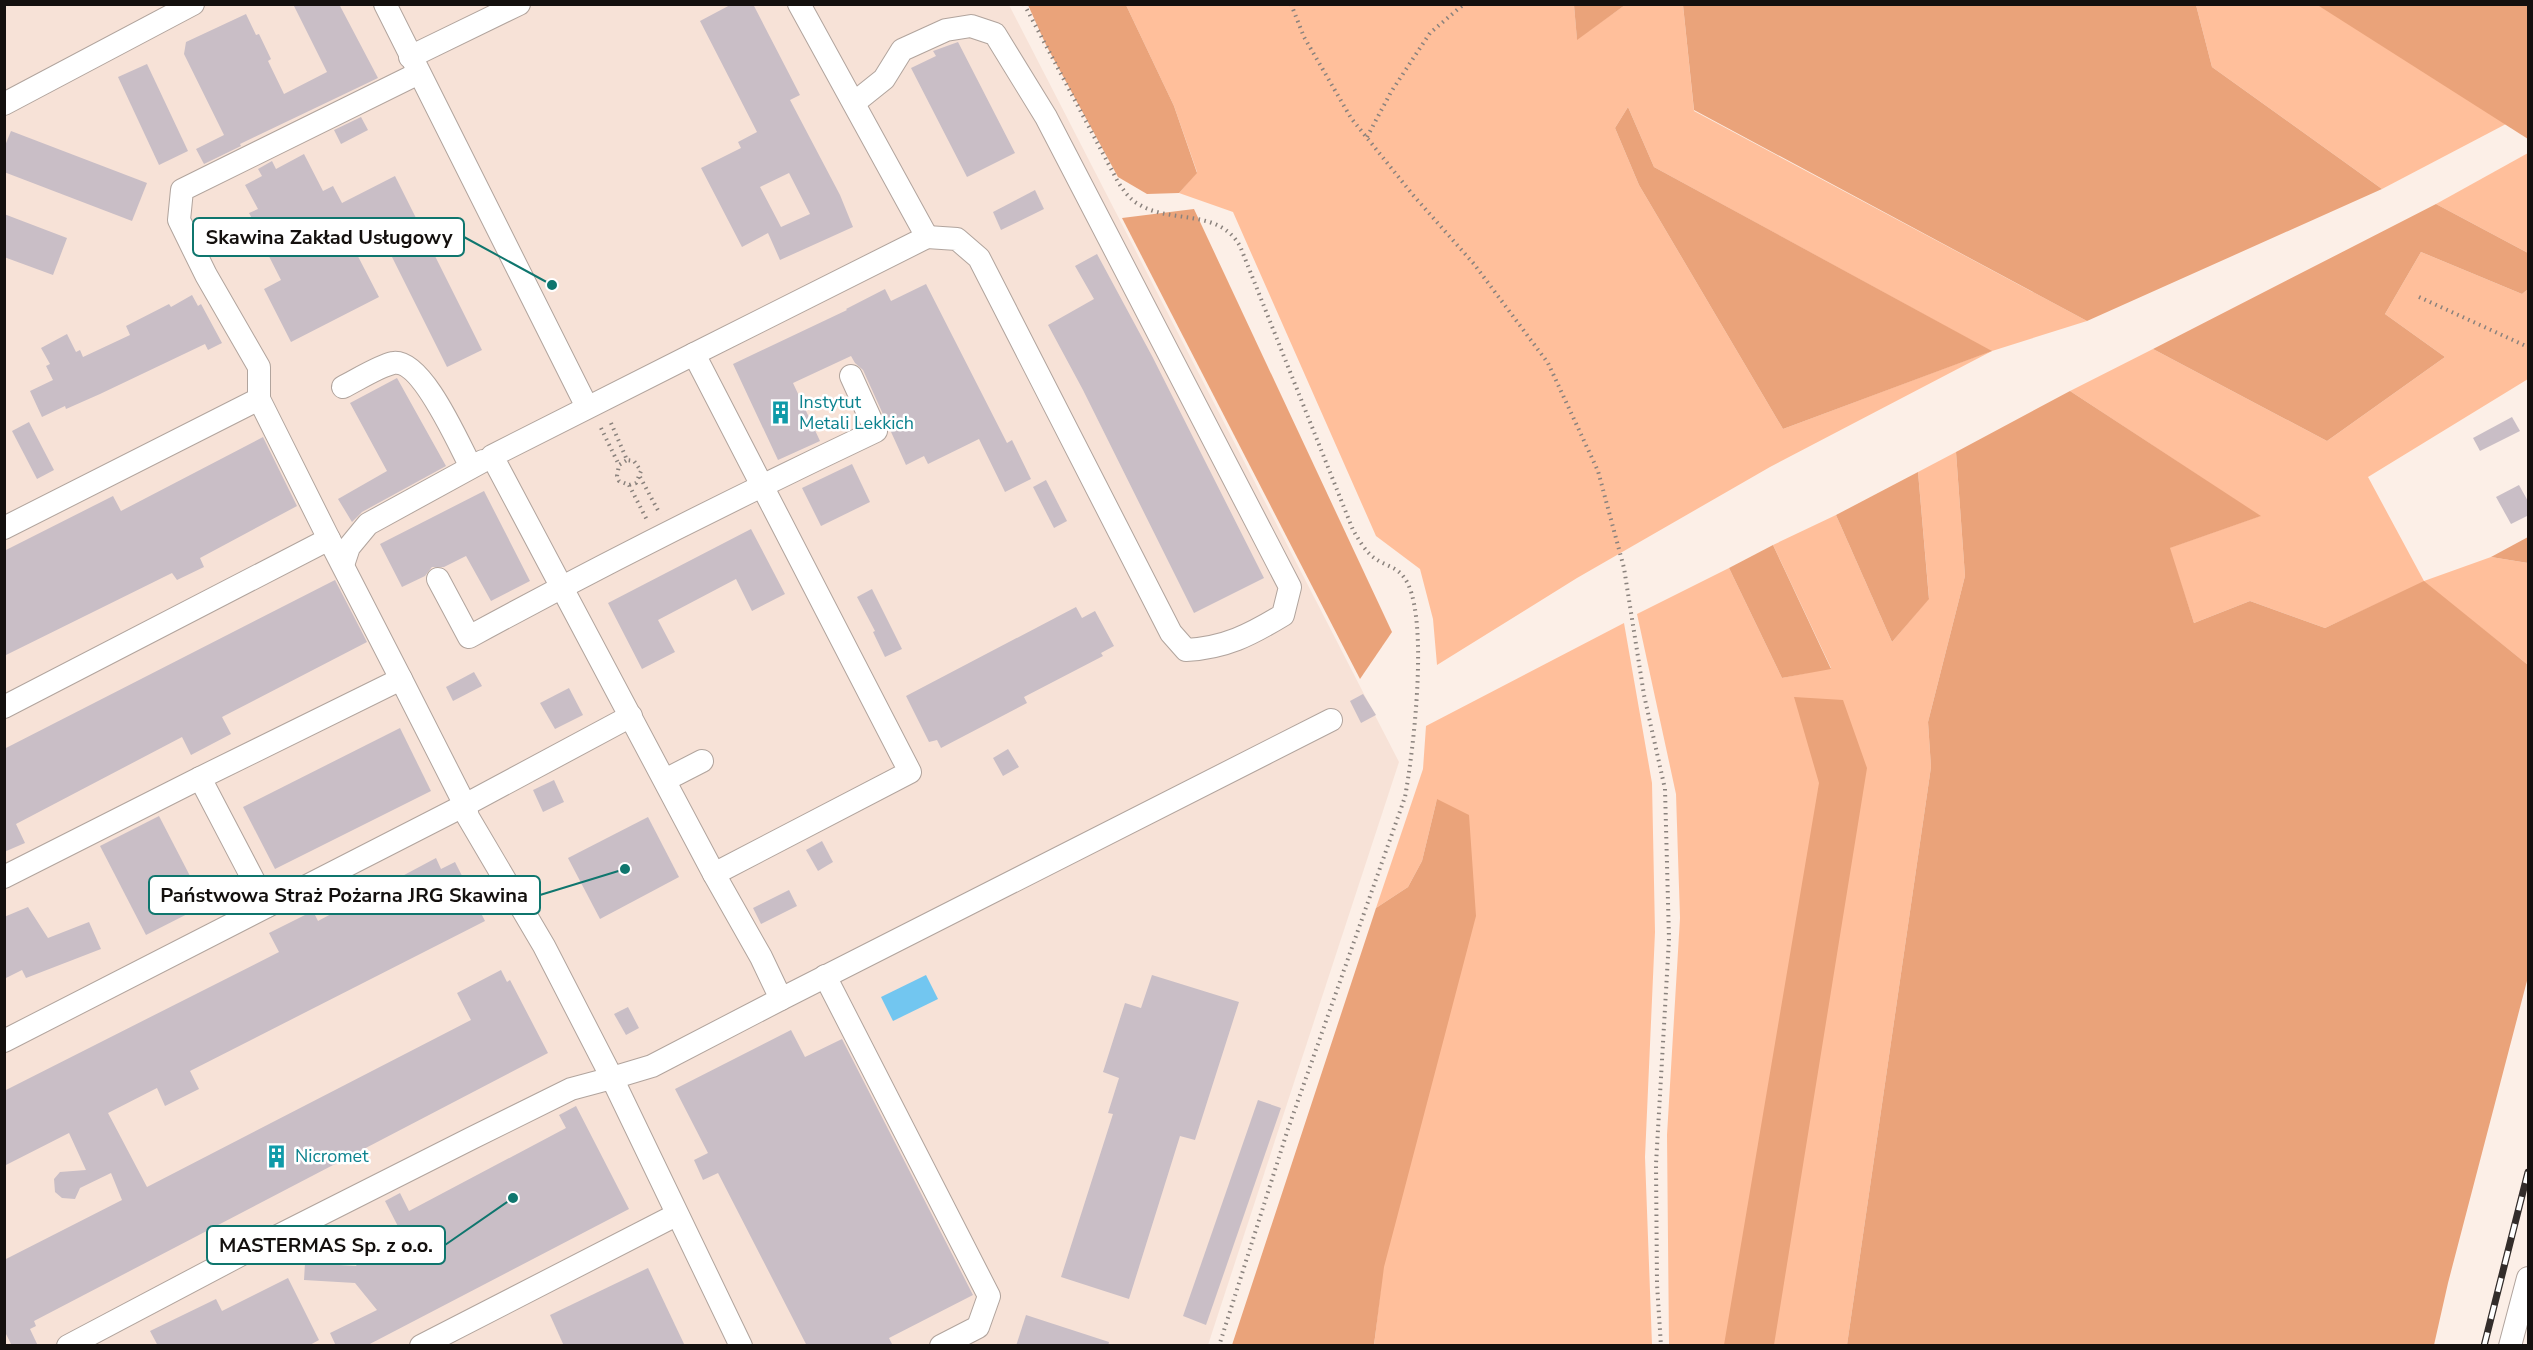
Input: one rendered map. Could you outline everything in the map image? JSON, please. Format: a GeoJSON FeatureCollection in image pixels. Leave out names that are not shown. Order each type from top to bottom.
{"type":"FeatureCollection","features":[{"type":"Feature","properties":{"kind":"street"},"geometry":{"type":"LineString","coordinates":[[4,104],[193,4]]}},
{"type":"Feature","properties":{"kind":"street"},"geometry":{"type":"LineString","coordinates":[[385,4],[587,407]]}},
{"type":"Feature","properties":{"kind":"street"},"geometry":{"type":"LineString","coordinates":[[519,4],[414,65],[182,190],[179,220],[206,275],[259,367],[259,399],[465,805],[468,817],[544,946],[612,1078],[741,1346]]}},
{"type":"Feature","properties":{"kind":"street"},"geometry":{"type":"LineString","coordinates":[[799,4],[927,237]]}},
{"type":"Feature","properties":{"kind":"street"},"geometry":{"type":"LineString","coordinates":[[343,565],[349,547],[368,524],[587,407],[927,237],[957,239],[979,258],[1171,633],[1186,650],[1202,649],[1245,638],[1283,615],[1290,587],[1046,117],[995,34],[971,26],[946,30],[902,50],[884,79],[854,103]]}},
{"type":"Feature","properties":{"kind":"street"},"geometry":{"type":"LineString","coordinates":[[694,354],[910,772],[714,874]]}},
{"type":"Feature","properties":{"kind":"street"},"geometry":{"type":"LineString","coordinates":[[343,387],[394,363],[408,366],[438,405],[471,467]]}},
{"type":"Feature","properties":{"kind":"street"},"geometry":{"type":"LineString","coordinates":[[438,579],[469,637],[562,586],[760,485],[876,431],[851,376]]}},
{"type":"Feature","properties":{"kind":"street"},"geometry":{"type":"LineString","coordinates":[[4,528],[259,399]]}},
{"type":"Feature","properties":{"kind":"street"},"geometry":{"type":"LineString","coordinates":[[492,456],[714,874],[761,957],[781,999]]}},
{"type":"Feature","properties":{"kind":"street"},"geometry":{"type":"LineString","coordinates":[[4,707],[329,539]]}},
{"type":"Feature","properties":{"kind":"street"},"geometry":{"type":"LineString","coordinates":[[4,877],[401,679]]}},
{"type":"Feature","properties":{"kind":"street"},"geometry":{"type":"LineString","coordinates":[[4,1041],[465,805],[631,716]]}},
{"type":"Feature","properties":{"kind":"street"},"geometry":{"type":"LineString","coordinates":[[68,1346],[246,1252],[571,1089],[652,1066],[1331,720]]}},
{"type":"Feature","properties":{"kind":"street"},"geometry":{"type":"LineString","coordinates":[[665,780],[702,761]]}},
{"type":"Feature","properties":{"kind":"street"},"geometry":{"type":"LineString","coordinates":[[200,778],[267,906]]}},
{"type":"Feature","properties":{"kind":"street"},"geometry":{"type":"LineString","coordinates":[[825,976],[989,1296],[978,1327],[941,1346]]}},
{"type":"Feature","properties":{"kind":"street"},"geometry":{"type":"LineString","coordinates":[[421,1346],[676,1215]]}},
{"type":"Feature","properties":{"kind":"street"},"geometry":{"type":"LineString","coordinates":[[2510,1346],[2529,1278]]}},
{"type":"Feature","properties":{"kind":"path"},"geometry":{"type":"LineString","coordinates":[[1024,4],[1118,182],[1128,196],[1140,206],[1156,212],[1191,216],[1218,225],[1234,236],[1353,530],[1374,558],[1404,576],[1410,589],[1417,623],[1418,660],[1414,747],[1405,797],[1288,1129],[1220,1346]]}},
{"type":"Feature","properties":{"kind":"path"},"geometry":{"type":"LineString","coordinates":[[1291,4],[1304,37],[1351,118],[1474,264],[1548,363],[1598,471],[1620,553],[1644,695],[1665,789],[1669,939],[1656,1164],[1657,1284],[1661,1346]]}},
{"type":"Feature","properties":{"kind":"path"},"geometry":{"type":"LineString","coordinates":[[1367,137],[1391,92],[1430,33],[1464,4]]}},
{"type":"Feature","properties":{"kind":"path"},"geometry":{"type":"LineString","coordinates":[[2419,297],[2529,348]]}},
{"type":"Feature","properties":{"kind":"path"},"geometry":{"type":"LineString","coordinates":[[611,423],[627,460],[639,465],[641,471],[636,483],[629,485]]}},
{"type":"Feature","properties":{"kind":"path"},"geometry":{"type":"LineString","coordinates":[[601,429],[619,465],[617,476],[619,481],[629,485],[663,535]]}},
{"type":"Feature","properties":{"kind":"path"},"geometry":{"type":"LineString","coordinates":[[619,465],[627,460]]}},
{"type":"Feature","properties":{"kind":"path"},"geometry":{"type":"LineString","coordinates":[[640,477],[663,535]]}},
{"type":"Feature","properties":{"kind":"shaded area"},"geometry":{"type":"Polygon","coordinates":[[[1574,4],[1625,5],[1577,40],[1574,4]]]}},
{"type":"Feature","properties":{"kind":"shaded area"},"geometry":{"type":"Polygon","coordinates":[[[5,5],[1009,5],[1399,762],[1208,1345],[5,1345],[5,5]]]}},
{"type":"Feature","properties":{"kind":"shaded area"},"geometry":{"type":"Polygon","coordinates":[[[1028,5],[1126,5],[1174,106],[1197,173],[1179,193],[1147,194],[1118,177],[1046,45],[1028,5]]]}},
{"type":"Feature","properties":{"kind":"shaded area"},"geometry":{"type":"Polygon","coordinates":[[[1126,5],[1574,5],[1577,39],[1625,5],[1683,5],[1694,111],[2087,321],[1992,351],[1770,467],[1577,578],[1437,665],[1433,619],[1420,569],[1376,536],[1233,212],[1179,193],[1197,172],[1174,106],[1126,5]],[[1628,107],[1615,128],[1639,185],[1783,429],[1991,351],[1654,167],[1628,107]]]}},
{"type":"Feature","properties":{"kind":"shaded area"},"geometry":{"type":"Polygon","coordinates":[[[1683,5],[2196,5],[2212,67],[2382,189],[2087,321],[1694,110],[1683,5]]]}},
{"type":"Feature","properties":{"kind":"shaded area"},"geometry":{"type":"Polygon","coordinates":[[[2196,5],[2319,5],[2506,124],[2382,189],[2212,67],[2196,5]]]}},
{"type":"Feature","properties":{"kind":"shaded area"},"geometry":{"type":"Polygon","coordinates":[[[2528,5],[2528,139],[2319,6],[2528,5]]]}},
{"type":"Feature","properties":{"kind":"shaded area"},"geometry":{"type":"Polygon","coordinates":[[[1628,107],[1654,167],[1992,351],[1783,429],[1639,185],[1615,128],[1628,107]]]}},
{"type":"Feature","properties":{"kind":"shaded area"},"geometry":{"type":"Polygon","coordinates":[[[2528,153],[2528,253],[2436,204],[2528,153]]]}},
{"type":"Feature","properties":{"kind":"shaded area"},"geometry":{"type":"Polygon","coordinates":[[[2436,204],[2528,253],[2528,289],[2522,294],[2421,252],[2385,314],[2445,357],[2327,441],[2153,349],[2436,204]]]}},
{"type":"Feature","properties":{"kind":"shaded area"},"geometry":{"type":"Polygon","coordinates":[[[1194,209],[1392,632],[1360,679],[1122,218],[1194,209]]]}},
{"type":"Feature","properties":{"kind":"shaded area"},"geometry":{"type":"Polygon","coordinates":[[[2421,252],[2522,294],[2528,289],[2528,379],[2368,477],[2424,581],[2491,557],[2528,563],[2528,665],[2424,582],[2325,628],[2250,601],[2194,623],[2169,548],[2260,516],[2070,391],[2153,349],[2327,441],[2445,357],[2385,314],[2421,252]]]}},
{"type":"Feature","properties":{"kind":"shaded area"},"geometry":{"type":"Polygon","coordinates":[[[2070,391],[2261,516],[2170,548],[2194,623],[2250,601],[2325,628],[2424,581],[2528,665],[2528,977],[2434,1345],[1847,1345],[1931,767],[1928,722],[1965,576],[1956,452],[2070,391]]]}},
{"type":"Feature","properties":{"kind":"shaded area"},"geometry":{"type":"Polygon","coordinates":[[[1956,452],[1965,576],[1928,722],[1931,767],[1847,1345],[1669,1345],[1667,1135],[1680,918],[1676,794],[1637,614],[1729,568],[1782,678],[1831,668],[1773,545],[1836,515],[1892,642],[1929,598],[1918,472],[1956,452]]]}},
{"type":"Feature","properties":{"kind":"shaded area"},"geometry":{"type":"Polygon","coordinates":[[[1918,472],[1929,599],[1892,642],[1836,515],[1918,472]]]}},
{"type":"Feature","properties":{"kind":"shaded area"},"geometry":{"type":"Polygon","coordinates":[[[2528,537],[2528,563],[2491,557],[2528,537]]]}},
{"type":"Feature","properties":{"kind":"shaded area"},"geometry":{"type":"Polygon","coordinates":[[[1773,545],[1831,669],[1782,678],[1729,568],[1773,545]]]}},
{"type":"Feature","properties":{"kind":"shaded area"},"geometry":{"type":"Polygon","coordinates":[[[1624,623],[1652,783],[1655,932],[1645,1157],[1652,1345],[1374,1346],[1437,799],[1422,861],[1408,887],[1376,908],[1423,769],[1426,726],[1624,623]]]}},
{"type":"Feature","properties":{"kind":"shaded area"},"geometry":{"type":"Polygon","coordinates":[[[1794,697],[1843,700],[1867,768],[1774,1345],[1724,1345],[1819,783],[1794,697]]]}},
{"type":"Feature","properties":{"kind":"shaded area"},"geometry":{"type":"Polygon","coordinates":[[[1437,799],[1469,815],[1476,916],[1384,1267],[1374,1345],[1232,1345],[1376,908],[1408,887],[1422,861],[1437,799]]]}},
{"type":"Feature","properties":{"kind":"water"},"geometry":{"type":"Polygon","coordinates":[[[926,975],[938,999],[893,1021],[881,997],[926,975]]]}},
{"type":"Feature","properties":{"kind":"building"},"geometry":{"type":"Polygon","coordinates":[[[293,4],[339,4],[378,78],[240,144],[241,146],[204,164],[196,149],[224,135],[184,54],[186,42],[246,14],[271,59],[268,61],[284,94],[327,72],[293,4]]]}},
{"type":"Feature","properties":{"kind":"building"},"geometry":{"type":"Polygon","coordinates":[[[732,4],[753,4],[800,95],[790,100],[840,195],[853,227],[780,260],[768,233],[742,247],[701,168],[741,148],[738,142],[757,132],[700,21],[732,4]],[[789,173],[760,187],[781,227],[810,214],[789,173]]]}},
{"type":"Feature","properties":{"kind":"building"},"geometry":{"type":"Polygon","coordinates":[[[958,42],[1015,153],[967,177],[911,68],[936,56],[933,51],[958,42]]]}},
{"type":"Feature","properties":{"kind":"building"},"geometry":{"type":"Polygon","coordinates":[[[147,64],[188,151],[159,165],[118,77],[147,64]]]}},
{"type":"Feature","properties":{"kind":"building"},"geometry":{"type":"Polygon","coordinates":[[[361,117],[368,130],[341,144],[334,130],[361,117]]]}},
{"type":"Feature","properties":{"kind":"building"},"geometry":{"type":"Polygon","coordinates":[[[11,131],[147,183],[132,221],[4,172],[4,148],[11,131]]]}},
{"type":"Feature","properties":{"kind":"building"},"geometry":{"type":"Polygon","coordinates":[[[304,154],[323,191],[333,186],[342,203],[395,176],[482,350],[447,367],[376,225],[349,239],[379,297],[291,342],[264,289],[281,280],[254,227],[256,226],[249,213],[258,209],[245,185],[262,176],[258,169],[272,161],[276,169],[304,154]]]}},
{"type":"Feature","properties":{"kind":"building"},"geometry":{"type":"Polygon","coordinates":[[[1035,190],[1044,209],[1001,230],[993,212],[1035,190]]]}},
{"type":"Feature","properties":{"kind":"building"},"geometry":{"type":"Polygon","coordinates":[[[4,214],[67,238],[53,275],[4,257],[4,214]]]}},
{"type":"Feature","properties":{"kind":"building"},"geometry":{"type":"Polygon","coordinates":[[[1097,254],[1152,356],[1264,578],[1194,613],[1083,390],[1048,325],[1094,299],[1075,266],[1097,254]]]}},
{"type":"Feature","properties":{"kind":"building"},"geometry":{"type":"Polygon","coordinates":[[[926,284],[1007,443],[1012,440],[1031,479],[1005,492],[979,439],[928,464],[924,456],[906,465],[863,370],[851,356],[793,383],[820,441],[778,460],[733,364],[847,310],[885,289],[891,301],[926,284]]]}},
{"type":"Feature","properties":{"kind":"building"},"geometry":{"type":"Polygon","coordinates":[[[192,295],[198,306],[201,304],[222,343],[208,350],[205,344],[100,394],[42,417],[30,391],[53,380],[46,366],[50,364],[41,348],[67,334],[76,352],[80,350],[83,357],[130,335],[126,326],[169,304],[171,307],[192,295]]]}},
{"type":"Feature","properties":{"kind":"building"},"geometry":{"type":"Polygon","coordinates":[[[397,378],[446,466],[362,512],[352,522],[338,499],[387,471],[350,403],[397,378]]]}},
{"type":"Feature","properties":{"kind":"building"},"geometry":{"type":"Polygon","coordinates":[[[2512,417],[2520,431],[2480,451],[2473,438],[2512,417]]]}},
{"type":"Feature","properties":{"kind":"building"},"geometry":{"type":"Polygon","coordinates":[[[29,422],[54,470],[37,479],[12,431],[29,422]]]}},
{"type":"Feature","properties":{"kind":"building"},"geometry":{"type":"Polygon","coordinates":[[[263,437],[297,506],[200,558],[204,567],[177,580],[172,573],[4,656],[4,551],[113,496],[121,511],[263,437]]]}},
{"type":"Feature","properties":{"kind":"building"},"geometry":{"type":"Polygon","coordinates":[[[852,464],[870,502],[821,526],[802,488],[852,464]]]}},
{"type":"Feature","properties":{"kind":"building"},"geometry":{"type":"Polygon","coordinates":[[[1046,480],[1067,521],[1054,528],[1033,487],[1046,480]]]}},
{"type":"Feature","properties":{"kind":"building"},"geometry":{"type":"Polygon","coordinates":[[[2519,485],[2529,503],[2529,515],[2511,524],[2496,497],[2519,485]]]}},
{"type":"Feature","properties":{"kind":"building"},"geometry":{"type":"Polygon","coordinates":[[[484,491],[530,581],[491,601],[466,556],[444,567],[432,567],[425,576],[402,587],[380,544],[484,491]]]}},
{"type":"Feature","properties":{"kind":"building"},"geometry":{"type":"Polygon","coordinates":[[[751,529],[785,594],[752,611],[736,579],[658,620],[675,652],[642,669],[608,603],[751,529]]]}},
{"type":"Feature","properties":{"kind":"building"},"geometry":{"type":"Polygon","coordinates":[[[335,580],[367,642],[222,717],[231,734],[191,755],[182,737],[16,824],[25,843],[4,852],[4,749],[335,580]]]}},
{"type":"Feature","properties":{"kind":"building"},"geometry":{"type":"Polygon","coordinates":[[[872,589],[902,649],[885,657],[873,632],[875,631],[857,597],[872,589]]]}},
{"type":"Feature","properties":{"kind":"building"},"geometry":{"type":"Polygon","coordinates":[[[1076,607],[1082,618],[1095,611],[1114,646],[1101,653],[1103,656],[1024,697],[1027,703],[941,748],[937,740],[929,742],[906,696],[1076,607]]]}},
{"type":"Feature","properties":{"kind":"building"},"geometry":{"type":"Polygon","coordinates":[[[474,672],[482,686],[453,701],[446,687],[474,672]]]}},
{"type":"Feature","properties":{"kind":"building"},"geometry":{"type":"Polygon","coordinates":[[[569,688],[583,715],[555,729],[540,703],[569,688]]]}},
{"type":"Feature","properties":{"kind":"building"},"geometry":{"type":"Polygon","coordinates":[[[1363,694],[1376,715],[1361,723],[1350,701],[1363,694]]]}},
{"type":"Feature","properties":{"kind":"building"},"geometry":{"type":"Polygon","coordinates":[[[400,728],[431,791],[275,869],[243,807],[400,728]]]}},
{"type":"Feature","properties":{"kind":"building"},"geometry":{"type":"Polygon","coordinates":[[[1008,749],[1019,767],[1003,776],[993,758],[1008,749]]]}},
{"type":"Feature","properties":{"kind":"building"},"geometry":{"type":"Polygon","coordinates":[[[554,780],[564,802],[543,812],[533,790],[554,780]]]}},
{"type":"Feature","properties":{"kind":"building"},"geometry":{"type":"Polygon","coordinates":[[[159,816],[205,905],[146,935],[100,846],[159,816]]]}},
{"type":"Feature","properties":{"kind":"building"},"geometry":{"type":"Polygon","coordinates":[[[648,817],[679,877],[600,919],[568,858],[648,817]]]}},
{"type":"Feature","properties":{"kind":"building"},"geometry":{"type":"Polygon","coordinates":[[[822,841],[833,862],[818,871],[806,850],[822,841]]]}},
{"type":"Feature","properties":{"kind":"building"},"geometry":{"type":"Polygon","coordinates":[[[436,858],[441,869],[455,862],[485,921],[190,1071],[199,1089],[165,1106],[157,1088],[108,1113],[147,1187],[471,1020],[457,993],[501,970],[507,982],[510,980],[548,1053],[34,1321],[36,1326],[30,1329],[38,1346],[12,1346],[4,1330],[4,1260],[122,1200],[111,1173],[80,1188],[75,1199],[62,1198],[55,1192],[54,1179],[60,1172],[86,1170],[69,1133],[4,1166],[4,1091],[279,952],[269,933],[313,911],[318,921],[436,858]]]}},
{"type":"Feature","properties":{"kind":"building"},"geometry":{"type":"Polygon","coordinates":[[[789,890],[797,906],[761,924],[753,908],[789,890]]]}},
{"type":"Feature","properties":{"kind":"building"},"geometry":{"type":"Polygon","coordinates":[[[28,907],[48,938],[89,922],[101,949],[26,978],[22,970],[4,979],[4,917],[28,907]]]}},
{"type":"Feature","properties":{"kind":"building"},"geometry":{"type":"Polygon","coordinates":[[[1152,975],[1239,1002],[1195,1140],[1180,1136],[1129,1299],[1061,1277],[1113,1114],[1108,1113],[1119,1078],[1103,1072],[1125,1003],[1141,1008],[1152,975]]]}},
{"type":"Feature","properties":{"kind":"building"},"geometry":{"type":"Polygon","coordinates":[[[628,1007],[639,1028],[626,1035],[614,1014],[628,1007]]]}},
{"type":"Feature","properties":{"kind":"building"},"geometry":{"type":"Polygon","coordinates":[[[791,1030],[805,1057],[842,1039],[973,1295],[889,1338],[893,1346],[807,1346],[718,1173],[703,1180],[694,1160],[708,1153],[675,1089],[791,1030]]]}},
{"type":"Feature","properties":{"kind":"building"},"geometry":{"type":"Polygon","coordinates":[[[1258,1100],[1281,1108],[1206,1325],[1183,1316],[1258,1100]]]}},
{"type":"Feature","properties":{"kind":"building"},"geometry":{"type":"Polygon","coordinates":[[[576,1106],[629,1209],[366,1346],[336,1346],[330,1333],[377,1310],[355,1283],[304,1280],[305,1263],[356,1266],[365,1253],[374,1247],[406,1242],[385,1201],[400,1193],[409,1211],[566,1128],[559,1115],[576,1106]]]}},
{"type":"Feature","properties":{"kind":"building"},"geometry":{"type":"Polygon","coordinates":[[[648,1268],[685,1346],[564,1346],[550,1315],[648,1268]]]}},
{"type":"Feature","properties":{"kind":"building"},"geometry":{"type":"Polygon","coordinates":[[[288,1278],[319,1340],[308,1346],[158,1346],[150,1331],[216,1299],[222,1311],[288,1278]]]}},
{"type":"Feature","properties":{"kind":"building"},"geometry":{"type":"Polygon","coordinates":[[[1026,1315],[1109,1342],[1108,1346],[1016,1346],[1026,1315]]]}},
{"type":"Feature","properties":{"kind":"railway"},"geometry":{"type":"LineString","coordinates":[[2484,1346],[2528,1172]]}},
{"type":"Feature","properties":{"kind":"place","name":"Skawina Zakład Usługowy"},"geometry":{"type":"Point","coordinates":[552,285]}},
{"type":"Feature","properties":{"kind":"place","name":"Instytut Metali Lekkich"},"geometry":{"type":"Point","coordinates":[781,412]}},
{"type":"Feature","properties":{"kind":"place","name":"Państwowa Straż Pożarna JRG Skawina"},"geometry":{"type":"Point","coordinates":[625,869]}},
{"type":"Feature","properties":{"kind":"place","name":"Nicromet"},"geometry":{"type":"Point","coordinates":[277,1156]}},
{"type":"Feature","properties":{"kind":"place","name":"MASTERMAS Sp. z o.o."},"geometry":{"type":"Point","coordinates":[513,1198]}}]}
